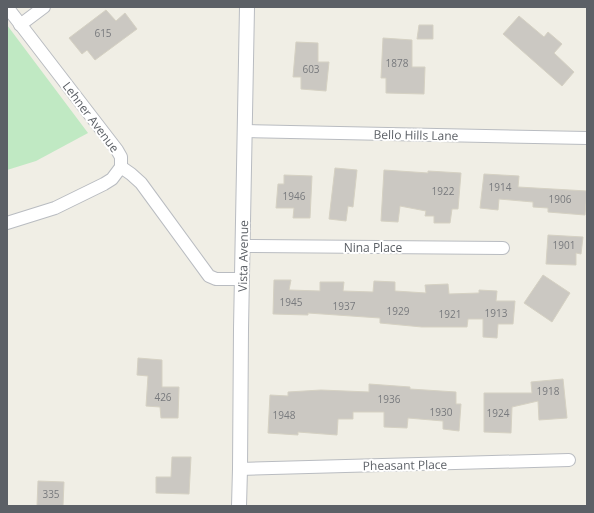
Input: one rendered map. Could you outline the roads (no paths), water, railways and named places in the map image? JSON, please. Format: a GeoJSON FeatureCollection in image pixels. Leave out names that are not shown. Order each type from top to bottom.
{"type":"FeatureCollection","features":[{"type":"Feature","properties":{"kind":"street","name":"Lehner Avenue"},"geometry":{"type":"LineString","coordinates":[[7,7],[117,150],[121,157],[121,167],[132,174],[141,183],[209,276],[216,279],[242,280]]}},
{"type":"Feature","properties":{"kind":"street"},"geometry":{"type":"LineString","coordinates":[[20,25],[44,7]]}},
{"type":"Feature","properties":{"kind":"street","name":"Vista Avenue"},"geometry":{"type":"LineString","coordinates":[[239,506],[247,7]]}},
{"type":"Feature","properties":{"kind":"street","name":"Bello Hills Lane"},"geometry":{"type":"LineString","coordinates":[[245,131],[587,138]]}},
{"type":"Feature","properties":{"kind":"street"},"geometry":{"type":"LineString","coordinates":[[7,223],[55,208],[97,188],[112,179],[121,167]]}},
{"type":"Feature","properties":{"kind":"street","name":"Nina Place"},"geometry":{"type":"LineString","coordinates":[[243,246],[503,248]]}},
{"type":"Feature","properties":{"kind":"street","name":"Pheasant Place"},"geometry":{"type":"LineString","coordinates":[[240,469],[569,460]]}}]}
